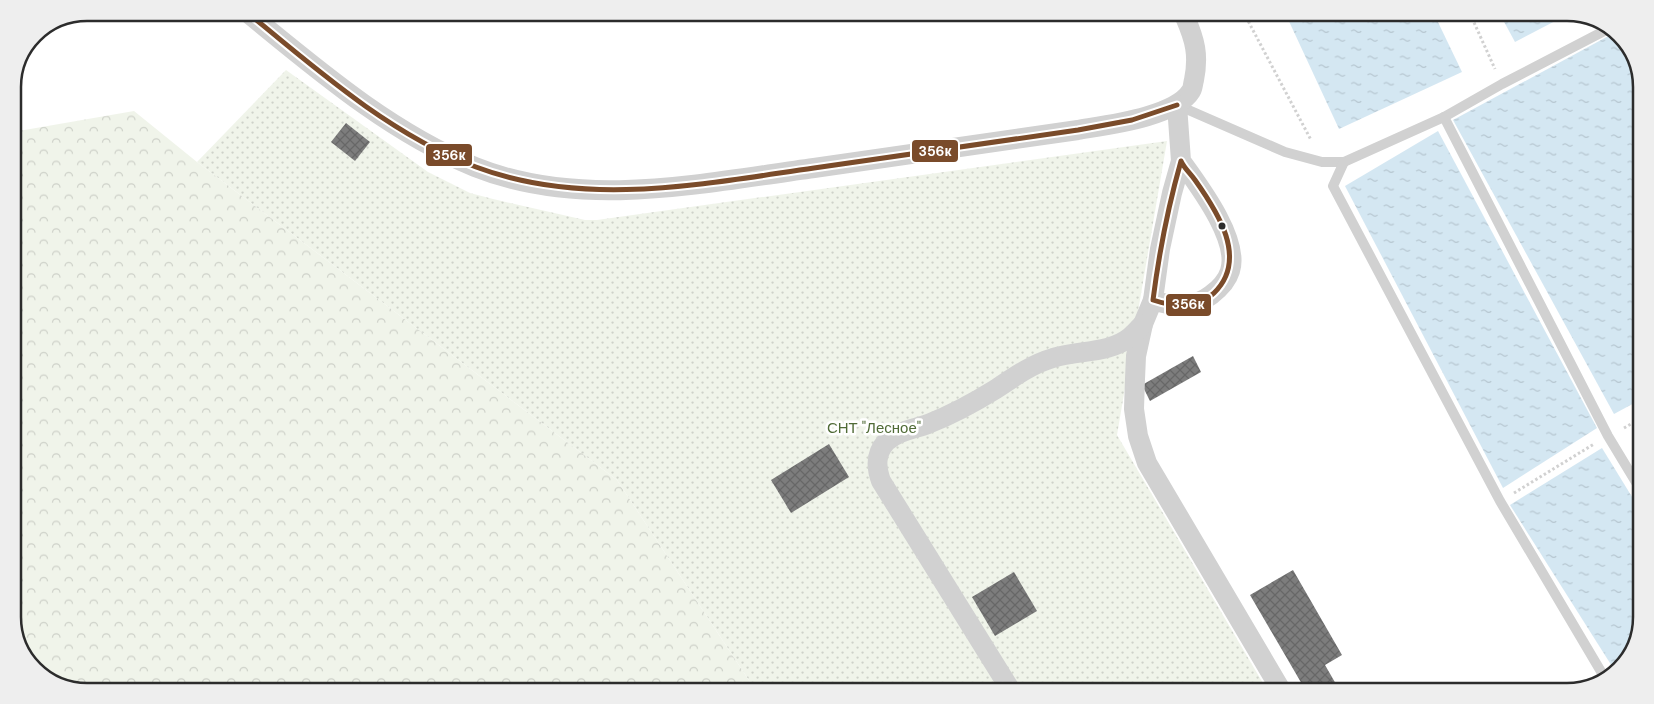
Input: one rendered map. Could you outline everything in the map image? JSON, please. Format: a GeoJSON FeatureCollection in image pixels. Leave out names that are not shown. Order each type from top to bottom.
{"type":"FeatureCollection","features":[{"type":"Feature","properties":{"kind":"street"},"geometry":{"type":"LineString","coordinates":[[258,21],[334,83],[389,121],[438,150],[477,167],[509,177],[549,186],[588,191],[634,190],[700,184],[1078,130],[1132,120],[1177,105],[1192,90],[1197,64],[1194,37],[1187,21]]}},
{"type":"Feature","properties":{"kind":"street"},"geometry":{"type":"LineString","coordinates":[[1177,105],[1181,161],[1160,249],[1153,300],[1143,324],[1136,356],[1134,409],[1138,436],[1147,463],[1277,683]]}},
{"type":"Feature","properties":{"kind":"street"},"geometry":{"type":"LineString","coordinates":[[1153,300],[1168,306],[1186,306],[1204,301],[1220,288],[1230,271],[1231,249],[1219,218],[1181,161]]}},
{"type":"Feature","properties":{"kind":"street"},"geometry":{"type":"LineString","coordinates":[[1006,683],[881,481],[876,469],[878,454],[896,434],[930,423],[963,407],[1021,372],[1052,358],[1114,346],[1129,338],[1143,324]]}},
{"type":"Feature","properties":{"kind":"lane"},"geometry":{"type":"LineString","coordinates":[[1177,105],[1285,152],[1322,162],[1344,162],[1444,118],[1502,84],[1602,32]]}},
{"type":"Feature","properties":{"kind":"lane"},"geometry":{"type":"LineString","coordinates":[[1444,118],[1608,436],[1633,476]]}},
{"type":"Feature","properties":{"kind":"lane"},"geometry":{"type":"LineString","coordinates":[[1344,162],[1333,186],[1500,501],[1602,673]]}},
{"type":"Feature","properties":{"kind":"path"},"geometry":{"type":"LineString","coordinates":[[1248,21],[1322,162]]}},
{"type":"Feature","properties":{"kind":"path"},"geometry":{"type":"LineString","coordinates":[[1473,21],[1502,84]]}},
{"type":"Feature","properties":{"kind":"path"},"geometry":{"type":"LineString","coordinates":[[1500,501],[1633,423]]}},
{"type":"Feature","properties":{"kind":"green space","name":"СНТ \"Лесное\""},"geometry":{"type":"Polygon","coordinates":[[[286,70],[428,172],[470,193],[585,220],[597,220],[1167,141],[1117,435],[1263,683],[751,683],[617,480],[197,162],[286,70]]]}},
{"type":"Feature","properties":{"kind":"green space"},"geometry":{"type":"Polygon","coordinates":[[[134,111],[197,162],[617,480],[751,683],[87,683],[62,678],[47,669],[28,646],[21,621],[21,131],[134,111]]]}},
{"type":"Feature","properties":{"kind":"water"},"geometry":{"type":"Polygon","coordinates":[[[1289,21],[1437,21],[1462,72],[1339,129],[1289,21]]]}},
{"type":"Feature","properties":{"kind":"water"},"geometry":{"type":"Polygon","coordinates":[[[1504,21],[1555,21],[1515,42],[1504,21]]]}},
{"type":"Feature","properties":{"kind":"water"},"geometry":{"type":"Polygon","coordinates":[[[1608,36],[1622,51],[1629,66],[1633,83],[1633,404],[1614,414],[1453,120],[1608,36]]]}},
{"type":"Feature","properties":{"kind":"water"},"geometry":{"type":"Polygon","coordinates":[[[1438,131],[1597,428],[1503,488],[1345,186],[1438,131]]]}},
{"type":"Feature","properties":{"kind":"water"},"geometry":{"type":"Polygon","coordinates":[[[1602,448],[1633,498],[1633,617],[1628,642],[1624,650],[1611,665],[1510,505],[1602,448]]]}},
{"type":"Feature","properties":{"kind":"building"},"geometry":{"type":"Polygon","coordinates":[[[346,123],[370,142],[355,161],[331,142],[346,123]]]}},
{"type":"Feature","properties":{"kind":"building"},"geometry":{"type":"Polygon","coordinates":[[[1193,356],[1201,372],[1150,401],[1142,385],[1193,356]]]}},
{"type":"Feature","properties":{"kind":"building"},"geometry":{"type":"Polygon","coordinates":[[[829,444],[849,477],[791,513],[771,480],[829,444]]]}},
{"type":"Feature","properties":{"kind":"building"},"geometry":{"type":"Polygon","coordinates":[[[1293,570],[1342,655],[1325,665],[1335,683],[1301,683],[1250,595],[1293,570]]]}},
{"type":"Feature","properties":{"kind":"building"},"geometry":{"type":"Polygon","coordinates":[[[1014,572],[1037,611],[995,636],[972,597],[1014,572]]]}},
{"type":"Feature","properties":{"kind":"transit line","name":"356к"},"geometry":{"type":"LineString","coordinates":[[258,21],[356,99],[414,137],[445,154],[476,167],[517,179],[559,187],[601,190],[687,186],[1078,130],[1132,120],[1177,105]]}},
{"type":"Feature","properties":{"kind":"transit line","name":"356к"},"geometry":{"type":"LineString","coordinates":[[1181,161],[1220,220],[1229,250],[1229,265],[1224,280],[1214,293],[1200,302],[1185,305],[1153,300],[1164,230],[1181,161]]}}]}
